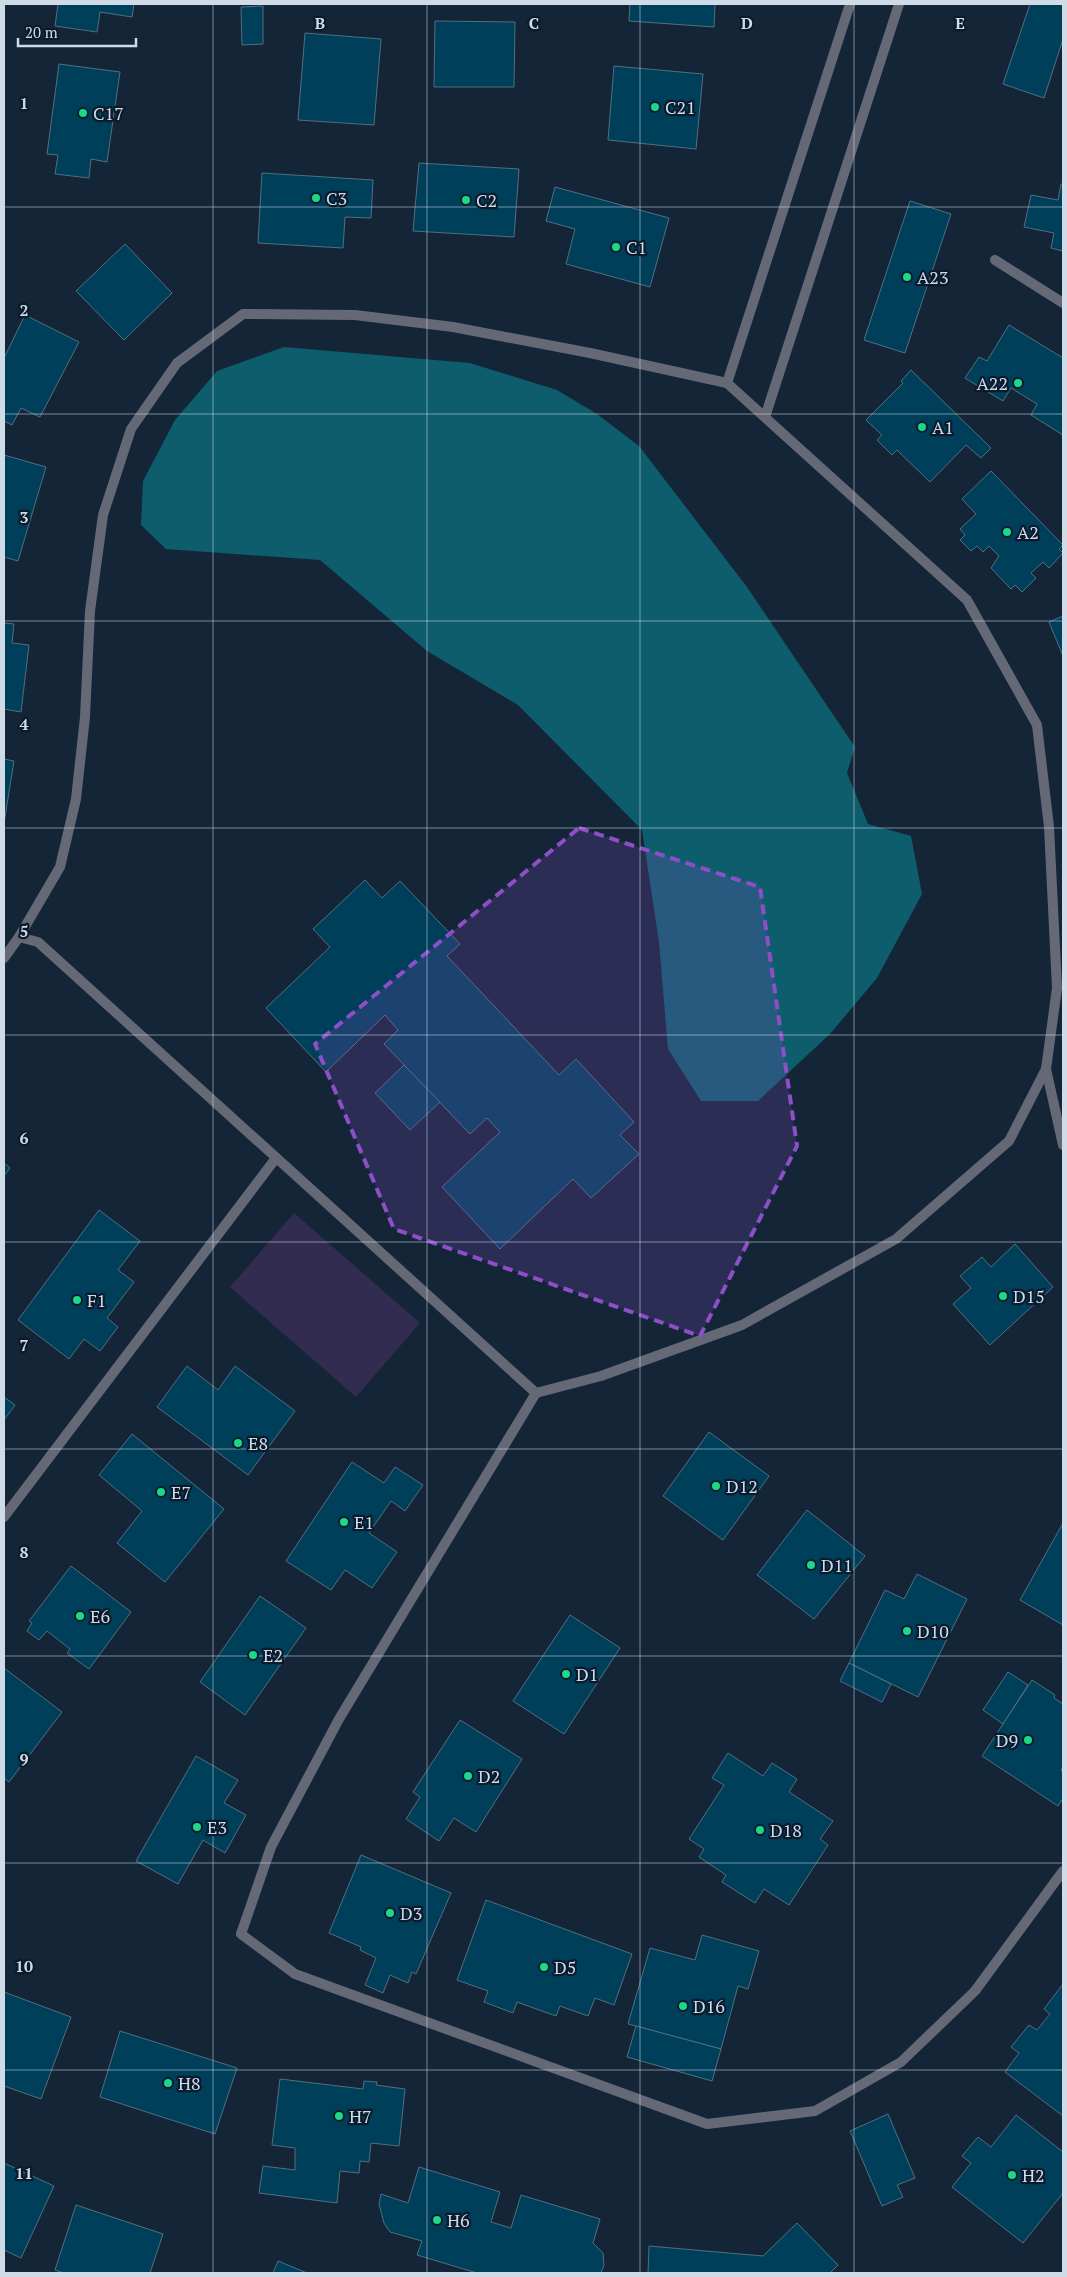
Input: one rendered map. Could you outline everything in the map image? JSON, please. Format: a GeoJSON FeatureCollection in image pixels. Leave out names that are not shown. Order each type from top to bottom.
{"type":"FeatureCollection","features":[{"type":"Feature","properties":{"kind":"lane"},"geometry":{"type":"LineString","coordinates":[[727,383],[850,4]]}},
{"type":"Feature","properties":{"kind":"lane"},"geometry":{"type":"LineString","coordinates":[[765,417],[899,4]]}},
{"type":"Feature","properties":{"kind":"lane"},"geometry":{"type":"LineString","coordinates":[[995,260],[1063,303]]}},
{"type":"Feature","properties":{"kind":"lane"},"geometry":{"type":"LineString","coordinates":[[4,958],[19,937],[60,868],[76,799],[85,717],[90,611],[104,515],[131,429],[177,363],[242,314],[355,315],[453,327],[590,353],[727,383],[967,600],[1037,725],[1049,827],[1058,988],[1046,1069],[1009,1141],[896,1239],[742,1325],[601,1376],[536,1392],[339,1719],[271,1847],[241,1934],[295,1974],[707,2124],[815,2111],[901,2062],[975,1991],[1063,1871]]}},
{"type":"Feature","properties":{"kind":"lane"},"geometry":{"type":"LineString","coordinates":[[19,937],[38,942],[536,1392]]}},
{"type":"Feature","properties":{"kind":"lane"},"geometry":{"type":"LineString","coordinates":[[1046,1069],[1063,1145]]}},
{"type":"Feature","properties":{"kind":"lane"},"geometry":{"type":"LineString","coordinates":[[4,1517],[276,1158]]}},
{"type":"Feature","properties":{"kind":"highlighted area"},"geometry":{"type":"Polygon","coordinates":[[[579,828],[760,887],[797,1146],[700,1336],[394,1229],[315,1044],[579,828]]]}},
{"type":"Feature","properties":{"kind":"shaded area"},"geometry":{"type":"Polygon","coordinates":[[[284,347],[470,363],[557,390],[597,414],[639,446],[747,587],[855,747],[847,773],[868,824],[911,836],[922,894],[877,978],[830,1034],[758,1101],[701,1101],[668,1049],[659,942],[642,830],[518,705],[427,651],[320,560],[166,549],[141,525],[143,481],[175,420],[217,371],[284,347]]]}},
{"type":"Feature","properties":{"kind":"shaded area"},"geometry":{"type":"Polygon","coordinates":[[[294,1213],[420,1323],[356,1397],[230,1287],[294,1213]]]}},
{"type":"Feature","properties":{"kind":"building"},"geometry":{"type":"Polygon","coordinates":[[[58,4],[134,4],[132,17],[100,12],[97,32],[55,26],[58,4]]]}},
{"type":"Feature","properties":{"kind":"building"},"geometry":{"type":"Polygon","coordinates":[[[630,4],[715,4],[714,27],[629,21],[630,4]]]}},
{"type":"Feature","properties":{"kind":"building"},"geometry":{"type":"Polygon","coordinates":[[[1030,4],[1063,4],[1063,39],[1044,98],[1003,84],[1030,4]]]}},
{"type":"Feature","properties":{"kind":"building"},"geometry":{"type":"Polygon","coordinates":[[[263,6],[263,44],[242,45],[241,7],[263,6]]]}},
{"type":"Feature","properties":{"kind":"building"},"geometry":{"type":"Polygon","coordinates":[[[435,21],[515,22],[514,87],[434,87],[435,21]]]}},
{"type":"Feature","properties":{"kind":"building"},"geometry":{"type":"Polygon","coordinates":[[[305,33],[381,39],[374,125],[298,120],[305,33]]]}},
{"type":"Feature","properties":{"kind":"building","name":"C17"},"geometry":{"type":"Polygon","coordinates":[[[59,64],[120,72],[107,162],[91,159],[89,178],[55,174],[58,155],[47,154],[59,64]]]}},
{"type":"Feature","properties":{"kind":"building","name":"C21"},"geometry":{"type":"Polygon","coordinates":[[[614,66],[703,74],[696,149],[608,140],[614,66]]]}},
{"type":"Feature","properties":{"kind":"building","name":"C2"},"geometry":{"type":"Polygon","coordinates":[[[419,163],[519,169],[514,237],[413,231],[419,163]]]}},
{"type":"Feature","properties":{"kind":"building","name":"C3"},"geometry":{"type":"Polygon","coordinates":[[[262,173],[373,180],[371,218],[345,217],[343,248],[258,243],[262,173]]]}},
{"type":"Feature","properties":{"kind":"building"},"geometry":{"type":"Polygon","coordinates":[[[1061,184],[1063,184],[1063,251],[1051,248],[1054,233],[1024,227],[1031,195],[1058,200],[1061,184]]]}},
{"type":"Feature","properties":{"kind":"building","name":"C1"},"geometry":{"type":"Polygon","coordinates":[[[555,187],[669,218],[650,287],[566,264],[575,229],[546,221],[555,187]]]}},
{"type":"Feature","properties":{"kind":"building","name":"A23"},"geometry":{"type":"Polygon","coordinates":[[[910,201],[951,214],[905,353],[864,340],[910,201]]]}},
{"type":"Feature","properties":{"kind":"building"},"geometry":{"type":"Polygon","coordinates":[[[125,244],[172,293],[124,340],[76,291],[125,244]]]}},
{"type":"Feature","properties":{"kind":"building"},"geometry":{"type":"Polygon","coordinates":[[[25,315],[79,342],[40,417],[21,408],[12,425],[4,421],[4,358],[25,315]]]}},
{"type":"Feature","properties":{"kind":"building","name":"A22"},"geometry":{"type":"Polygon","coordinates":[[[1009,325],[1063,358],[1063,435],[1031,415],[1037,404],[1011,388],[1003,401],[965,378],[979,357],[987,361],[1009,325]]]}},
{"type":"Feature","properties":{"kind":"building","name":"A1"},"geometry":{"type":"Polygon","coordinates":[[[911,370],[991,448],[981,458],[966,445],[930,482],[897,450],[892,455],[877,440],[882,435],[866,420],[903,383],[901,381],[911,370]]]}},
{"type":"Feature","properties":{"kind":"building"},"geometry":{"type":"Polygon","coordinates":[[[4,455],[46,467],[18,561],[4,557],[4,455]]]}},
{"type":"Feature","properties":{"kind":"building","name":"A2"},"geometry":{"type":"Polygon","coordinates":[[[991,471],[1063,545],[1059,549],[1063,553],[1049,568],[1043,562],[1031,573],[1036,578],[1022,592],[1015,585],[1011,589],[991,568],[999,556],[989,546],[983,552],[977,546],[971,551],[960,540],[965,535],[960,529],[976,514],[962,499],[991,471]]]}},
{"type":"Feature","properties":{"kind":"building"},"geometry":{"type":"Polygon","coordinates":[[[1063,616],[1063,656],[1049,622],[1063,616]]]}},
{"type":"Feature","properties":{"kind":"building"},"geometry":{"type":"Polygon","coordinates":[[[4,623],[14,624],[12,643],[29,645],[21,712],[4,709],[4,623]]]}},
{"type":"Feature","properties":{"kind":"building"},"geometry":{"type":"Polygon","coordinates":[[[4,759],[14,761],[4,823],[4,759]]]}},
{"type":"Feature","properties":{"kind":"building"},"geometry":{"type":"Polygon","coordinates":[[[365,880],[382,898],[400,881],[460,944],[447,956],[559,1075],[576,1059],[634,1122],[620,1135],[639,1154],[591,1198],[573,1179],[500,1249],[442,1187],[500,1132],[487,1118],[470,1134],[384,1044],[398,1030],[385,1015],[326,1072],[266,1008],[330,947],[313,929],[365,880]]]}},
{"type":"Feature","properties":{"kind":"building"},"geometry":{"type":"Polygon","coordinates":[[[404,1065],[440,1102],[410,1130],[375,1093],[404,1065]]]}},
{"type":"Feature","properties":{"kind":"building"},"geometry":{"type":"Polygon","coordinates":[[[4,1163],[10,1168],[4,1176],[4,1163]]]}},
{"type":"Feature","properties":{"kind":"building","name":"F1"},"geometry":{"type":"Polygon","coordinates":[[[99,1210],[140,1241],[118,1270],[134,1282],[107,1318],[118,1327],[100,1351],[84,1339],[69,1359],[18,1320],[99,1210]]]}},
{"type":"Feature","properties":{"kind":"building","name":"D15"},"geometry":{"type":"Polygon","coordinates":[[[1015,1244],[1053,1287],[990,1345],[953,1304],[971,1288],[960,1276],[982,1257],[991,1267],[1015,1244]]]}},
{"type":"Feature","properties":{"kind":"building","name":"E8"},"geometry":{"type":"Polygon","coordinates":[[[187,1366],[218,1390],[235,1366],[295,1411],[248,1475],[157,1407],[187,1366]]]}},
{"type":"Feature","properties":{"kind":"building"},"geometry":{"type":"Polygon","coordinates":[[[4,1397],[15,1405],[4,1420],[4,1397]]]}},
{"type":"Feature","properties":{"kind":"building","name":"D12"},"geometry":{"type":"Polygon","coordinates":[[[709,1432],[769,1476],[723,1540],[663,1496],[709,1432]]]}},
{"type":"Feature","properties":{"kind":"building","name":"E7"},"geometry":{"type":"Polygon","coordinates":[[[132,1434],[224,1509],[165,1582],[117,1543],[142,1511],[99,1475],[132,1434]]]}},
{"type":"Feature","properties":{"kind":"building","name":"E1"},"geometry":{"type":"Polygon","coordinates":[[[352,1462],[384,1483],[395,1467],[423,1485],[405,1511],[391,1501],[369,1533],[397,1552],[372,1588],[345,1570],[331,1590],[286,1561],[352,1462]]]}},
{"type":"Feature","properties":{"kind":"building","name":"D11"},"geometry":{"type":"Polygon","coordinates":[[[807,1510],[865,1556],[814,1619],[757,1575],[807,1510]]]}},
{"type":"Feature","properties":{"kind":"building"},"geometry":{"type":"Polygon","coordinates":[[[1063,1523],[1063,1625],[1020,1600],[1063,1523]]]}},
{"type":"Feature","properties":{"kind":"building","name":"E6"},"geometry":{"type":"Polygon","coordinates":[[[71,1566],[131,1612],[89,1669],[67,1653],[70,1649],[47,1631],[39,1640],[27,1631],[32,1623],[29,1621],[71,1566]]]}},
{"type":"Feature","properties":{"kind":"building","name":"D10"},"geometry":{"type":"Polygon","coordinates":[[[917,1574],[967,1599],[918,1697],[849,1663],[885,1590],[904,1599],[917,1574]]]}},
{"type":"Feature","properties":{"kind":"building","name":"E2"},"geometry":{"type":"Polygon","coordinates":[[[260,1596],[306,1628],[245,1715],[200,1682],[260,1596]]]}},
{"type":"Feature","properties":{"kind":"building","name":"D1"},"geometry":{"type":"Polygon","coordinates":[[[570,1615],[620,1648],[564,1734],[513,1701],[570,1615]]]}},
{"type":"Feature","properties":{"kind":"building"},"geometry":{"type":"Polygon","coordinates":[[[849,1663],[891,1684],[882,1702],[840,1681],[849,1663]]]}},
{"type":"Feature","properties":{"kind":"building"},"geometry":{"type":"Polygon","coordinates":[[[4,1668],[62,1712],[9,1782],[4,1778],[4,1668]]]}},
{"type":"Feature","properties":{"kind":"building"},"geometry":{"type":"Polygon","coordinates":[[[1008,1672],[1028,1685],[1003,1724],[983,1710],[1008,1672]]]}},
{"type":"Feature","properties":{"kind":"building","name":"D9"},"geometry":{"type":"Polygon","coordinates":[[[1032,1680],[1055,1695],[1054,1698],[1063,1704],[1063,1767],[1061,1770],[1063,1772],[1063,1798],[1058,1806],[982,1756],[1032,1680]]]}},
{"type":"Feature","properties":{"kind":"building","name":"D2"},"geometry":{"type":"Polygon","coordinates":[[[460,1720],[522,1759],[476,1832],[454,1818],[439,1841],[406,1819],[420,1797],[413,1792],[460,1720]]]}},
{"type":"Feature","properties":{"kind":"building","name":"D18"},"geometry":{"type":"Polygon","coordinates":[[[728,1753],[763,1776],[772,1763],[797,1779],[789,1792],[833,1821],[820,1839],[828,1845],[789,1905],[764,1889],[755,1903],[722,1882],[726,1875],[699,1857],[704,1849],[689,1839],[724,1785],[712,1778],[728,1753]]]}},
{"type":"Feature","properties":{"kind":"building","name":"E3"},"geometry":{"type":"Polygon","coordinates":[[[196,1756],[238,1780],[224,1803],[246,1815],[225,1853],[203,1840],[178,1884],[136,1861],[196,1756]]]}},
{"type":"Feature","properties":{"kind":"building","name":"D3"},"geometry":{"type":"Polygon","coordinates":[[[361,1855],[451,1893],[416,1974],[412,1972],[408,1983],[390,1975],[383,1993],[365,1985],[376,1958],[360,1950],[361,1947],[329,1933],[361,1855]]]}},
{"type":"Feature","properties":{"kind":"building","name":"D5"},"geometry":{"type":"Polygon","coordinates":[[[486,1900],[632,1954],[614,2005],[595,1998],[588,2016],[560,2006],[556,2016],[517,2002],[513,2013],[484,2002],[488,1991],[457,1980],[486,1900]]]}},
{"type":"Feature","properties":{"kind":"building","name":"D16"},"geometry":{"type":"Polygon","coordinates":[[[702,1935],[759,1951],[748,1989],[738,1986],[721,2049],[628,2024],[650,1948],[695,1960],[702,1935]]]}},
{"type":"Feature","properties":{"kind":"building"},"geometry":{"type":"Polygon","coordinates":[[[1063,1984],[1063,2116],[1005,2072],[1019,2053],[1011,2047],[1029,2025],[1037,2030],[1050,2014],[1044,2009],[1063,1984]]]}},
{"type":"Feature","properties":{"kind":"building"},"geometry":{"type":"Polygon","coordinates":[[[4,1992],[71,2017],[41,2099],[4,2086],[4,1992]]]}},
{"type":"Feature","properties":{"kind":"building"},"geometry":{"type":"Polygon","coordinates":[[[636,2026],[721,2049],[712,2081],[627,2057],[636,2026]]]}},
{"type":"Feature","properties":{"kind":"building","name":"H8"},"geometry":{"type":"Polygon","coordinates":[[[120,2031],[237,2068],[215,2134],[100,2097],[120,2031]]]}},
{"type":"Feature","properties":{"kind":"building","name":"H7"},"geometry":{"type":"Polygon","coordinates":[[[280,2079],[363,2089],[364,2081],[377,2082],[376,2085],[405,2089],[399,2146],[371,2143],[369,2162],[360,2161],[359,2173],[340,2171],[337,2203],[259,2193],[263,2166],[295,2170],[295,2148],[272,2145],[280,2079]]]}},
{"type":"Feature","properties":{"kind":"building"},"geometry":{"type":"Polygon","coordinates":[[[888,2114],[915,2178],[897,2185],[903,2197],[882,2206],[850,2131],[888,2114]]]}},
{"type":"Feature","properties":{"kind":"building","name":"H2"},"geometry":{"type":"Polygon","coordinates":[[[1016,2115],[1063,2152],[1063,2193],[1023,2243],[952,2187],[971,2163],[962,2156],[978,2137],[991,2147],[1016,2115]]]}},
{"type":"Feature","properties":{"kind":"building"},"geometry":{"type":"Polygon","coordinates":[[[4,2163],[54,2186],[21,2258],[4,2250],[4,2163]]]}},
{"type":"Feature","properties":{"kind":"building","name":"H6"},"geometry":{"type":"Polygon","coordinates":[[[419,2167],[500,2192],[491,2222],[511,2228],[521,2195],[600,2219],[593,2243],[603,2253],[604,2265],[601,2273],[477,2273],[417,2255],[422,2241],[390,2232],[384,2223],[379,2204],[381,2194],[408,2203],[419,2167]]]}},
{"type":"Feature","properties":{"kind":"building"},"geometry":{"type":"Polygon","coordinates":[[[76,2205],[163,2234],[150,2273],[64,2273],[55,2270],[76,2205]]]}},
{"type":"Feature","properties":{"kind":"building"},"geometry":{"type":"Polygon","coordinates":[[[797,2223],[838,2265],[830,2273],[648,2273],[649,2246],[763,2256],[797,2223]]]}},
{"type":"Feature","properties":{"kind":"building"},"geometry":{"type":"Polygon","coordinates":[[[278,2261],[307,2273],[273,2273],[278,2261]]]}},
{"type":"Feature","properties":{"kind":"place","name":"C21"},"geometry":{"type":"Point","coordinates":[655,107]}},
{"type":"Feature","properties":{"kind":"place","name":"C17"},"geometry":{"type":"Point","coordinates":[83,113]}},
{"type":"Feature","properties":{"kind":"place","name":"C3"},"geometry":{"type":"Point","coordinates":[316,198]}},
{"type":"Feature","properties":{"kind":"place","name":"C2"},"geometry":{"type":"Point","coordinates":[466,200]}},
{"type":"Feature","properties":{"kind":"place","name":"C1"},"geometry":{"type":"Point","coordinates":[616,247]}},
{"type":"Feature","properties":{"kind":"place","name":"A23"},"geometry":{"type":"Point","coordinates":[907,277]}},
{"type":"Feature","properties":{"kind":"place","name":"A22"},"geometry":{"type":"Point","coordinates":[1018,383]}},
{"type":"Feature","properties":{"kind":"place","name":"A1"},"geometry":{"type":"Point","coordinates":[922,427]}},
{"type":"Feature","properties":{"kind":"place","name":"A2"},"geometry":{"type":"Point","coordinates":[1007,532]}},
{"type":"Feature","properties":{"kind":"place","name":"D15"},"geometry":{"type":"Point","coordinates":[1003,1296]}},
{"type":"Feature","properties":{"kind":"place","name":"F1"},"geometry":{"type":"Point","coordinates":[77,1300]}},
{"type":"Feature","properties":{"kind":"place","name":"E8"},"geometry":{"type":"Point","coordinates":[238,1443]}},
{"type":"Feature","properties":{"kind":"place","name":"D12"},"geometry":{"type":"Point","coordinates":[716,1486]}},
{"type":"Feature","properties":{"kind":"place","name":"E7"},"geometry":{"type":"Point","coordinates":[161,1492]}},
{"type":"Feature","properties":{"kind":"place","name":"E1"},"geometry":{"type":"Point","coordinates":[344,1522]}},
{"type":"Feature","properties":{"kind":"place","name":"D11"},"geometry":{"type":"Point","coordinates":[811,1565]}},
{"type":"Feature","properties":{"kind":"place","name":"E6"},"geometry":{"type":"Point","coordinates":[80,1616]}},
{"type":"Feature","properties":{"kind":"place","name":"D10"},"geometry":{"type":"Point","coordinates":[907,1631]}},
{"type":"Feature","properties":{"kind":"place","name":"E2"},"geometry":{"type":"Point","coordinates":[253,1655]}},
{"type":"Feature","properties":{"kind":"place","name":"D1"},"geometry":{"type":"Point","coordinates":[566,1674]}},
{"type":"Feature","properties":{"kind":"place","name":"D9"},"geometry":{"type":"Point","coordinates":[1028,1740]}},
{"type":"Feature","properties":{"kind":"place","name":"D2"},"geometry":{"type":"Point","coordinates":[468,1776]}},
{"type":"Feature","properties":{"kind":"place","name":"E3"},"geometry":{"type":"Point","coordinates":[197,1827]}},
{"type":"Feature","properties":{"kind":"place","name":"D18"},"geometry":{"type":"Point","coordinates":[760,1830]}},
{"type":"Feature","properties":{"kind":"place","name":"D3"},"geometry":{"type":"Point","coordinates":[390,1913]}},
{"type":"Feature","properties":{"kind":"place","name":"D5"},"geometry":{"type":"Point","coordinates":[544,1967]}},
{"type":"Feature","properties":{"kind":"place","name":"D16"},"geometry":{"type":"Point","coordinates":[683,2006]}},
{"type":"Feature","properties":{"kind":"place","name":"H8"},"geometry":{"type":"Point","coordinates":[168,2083]}},
{"type":"Feature","properties":{"kind":"place","name":"H7"},"geometry":{"type":"Point","coordinates":[339,2116]}},
{"type":"Feature","properties":{"kind":"place","name":"H2"},"geometry":{"type":"Point","coordinates":[1012,2175]}},
{"type":"Feature","properties":{"kind":"place","name":"H6"},"geometry":{"type":"Point","coordinates":[437,2220]}}]}
